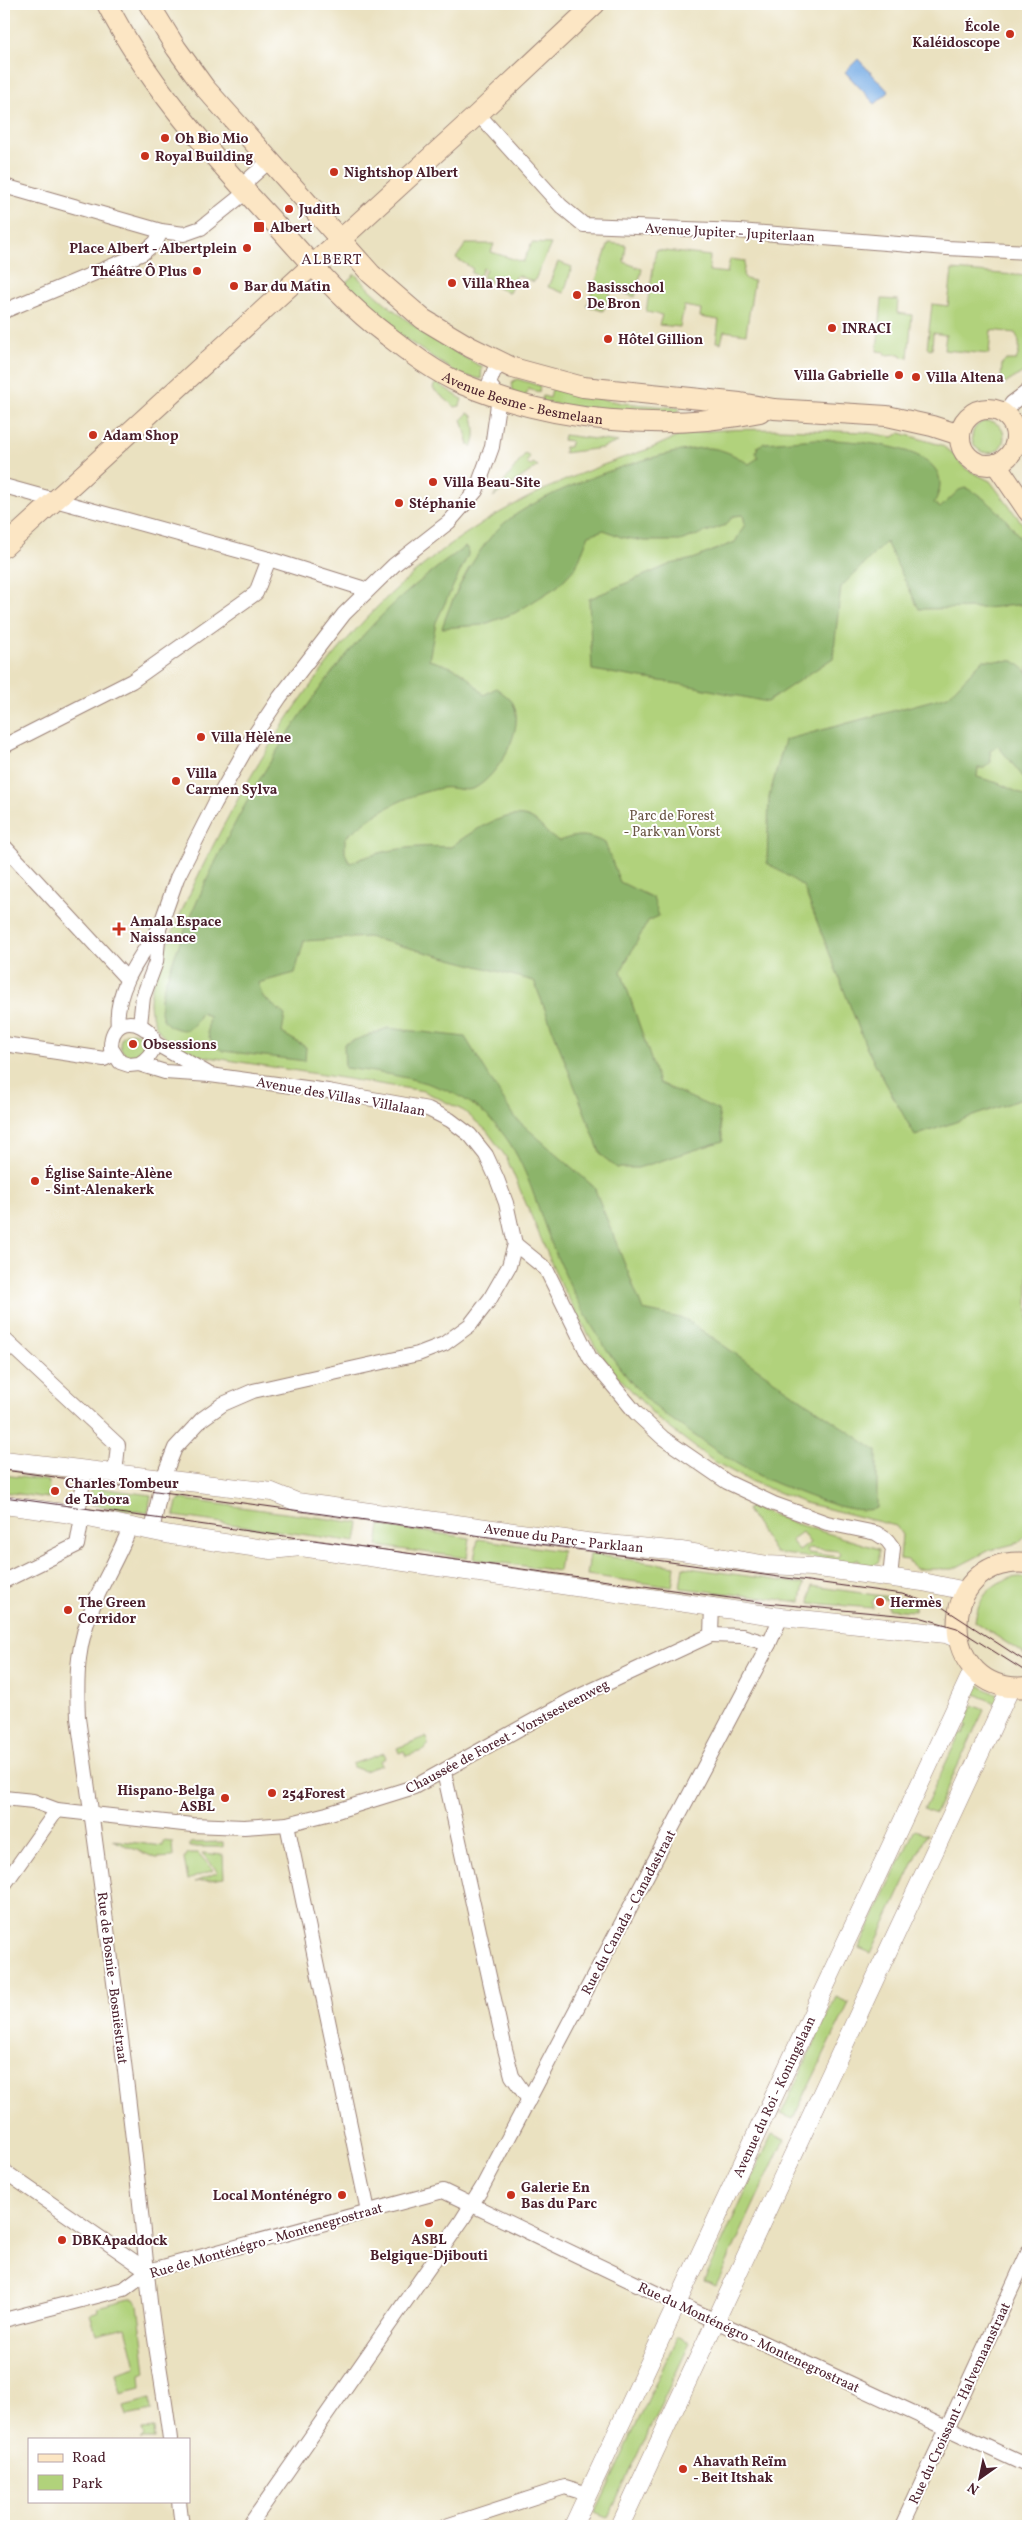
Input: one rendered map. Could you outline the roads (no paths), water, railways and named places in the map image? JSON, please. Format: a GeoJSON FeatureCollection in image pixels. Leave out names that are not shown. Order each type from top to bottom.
{"type":"FeatureCollection","features":[{"type":"Feature","properties":{"kind":"main road","name":"Avenue Besme - Besmelaan"},"geometry":{"type":"LineString","coordinates":[[107,4],[145,68],[189,126],[246,192],[354,306],[388,336],[450,378],[499,398],[559,413],[673,422],[738,417],[774,409]]}},
{"type":"Feature","properties":{"kind":"main road","name":"Avenue Besme - Besmelaan"},"geometry":{"type":"LineString","coordinates":[[149,4],[176,48],[205,88],[339,239],[378,280],[423,318],[470,347],[503,364],[584,387],[774,409],[887,416],[932,426],[960,435]]}},
{"type":"Feature","properties":{"kind":"main road"},"geometry":{"type":"LineString","coordinates":[[4,547],[312,263],[478,114],[595,4]]}},
{"type":"Feature","properties":{"kind":"main road"},"geometry":{"type":"LineString","coordinates":[[989,410],[1004,414],[1022,436],[1011,453],[996,464],[988,466],[971,460],[964,453],[960,435],[966,420],[973,414],[989,410]]}},
{"type":"Feature","properties":{"kind":"main road"},"geometry":{"type":"LineString","coordinates":[[996,464],[1028,511]]}},
{"type":"Feature","properties":{"kind":"main road"},"geometry":{"type":"LineString","coordinates":[[1023,1689],[995,1683],[974,1668],[964,1655],[958,1639],[957,1616],[966,1591],[982,1574],[1004,1564],[1028,1562]]}},
{"type":"Feature","properties":{"kind":"street","name":"Avenue Jupiter - Jupiterlaan"},"geometry":{"type":"LineString","coordinates":[[478,114],[561,206],[584,225],[739,231],[947,248],[1028,252]]}},
{"type":"Feature","properties":{"kind":"street"},"geometry":{"type":"LineString","coordinates":[[4,186],[161,231],[184,234],[201,228],[246,192],[248,180],[269,161]]}},
{"type":"Feature","properties":{"kind":"street"},"geometry":{"type":"LineString","coordinates":[[4,311],[143,253],[156,242],[161,231]]}},
{"type":"Feature","properties":{"kind":"street"},"geometry":{"type":"LineString","coordinates":[[4,1044],[104,1059],[114,1054],[111,1040],[118,1027],[117,1016],[127,979],[159,929],[177,878],[215,803],[252,740],[280,697],[344,614],[394,565],[449,522],[476,491],[492,447],[499,398],[489,384],[494,371],[503,364]]}},
{"type":"Feature","properties":{"kind":"street"},"geometry":{"type":"LineString","coordinates":[[1004,414],[1012,403],[1028,391]]}},
{"type":"Feature","properties":{"kind":"street"},"geometry":{"type":"LineString","coordinates":[[4,486],[269,559],[368,590]]}},
{"type":"Feature","properties":{"kind":"street"},"geometry":{"type":"LineString","coordinates":[[4,746],[132,682],[256,593],[269,559]]}},
{"type":"Feature","properties":{"kind":"street"},"geometry":{"type":"LineString","coordinates":[[4,846],[127,979]]}},
{"type":"Feature","properties":{"kind":"street"},"geometry":{"type":"LineString","coordinates":[[118,1027],[129,1022],[140,1024],[143,997],[156,962],[159,929]]}},
{"type":"Feature","properties":{"kind":"street","name":"Avenue des Villas - Villalaan"},"geometry":{"type":"LineString","coordinates":[[140,1024],[147,1028],[153,1042],[210,1074]]}},
{"type":"Feature","properties":{"kind":"street"},"geometry":{"type":"LineString","coordinates":[[139,1064],[147,1059],[152,1051],[153,1042]]}},
{"type":"Feature","properties":{"kind":"street","name":"Avenue des Villas - Villalaan"},"geometry":{"type":"LineString","coordinates":[[114,1054],[120,1062],[129,1065],[139,1064],[165,1072],[210,1074],[328,1091],[428,1109],[450,1120],[470,1135],[486,1155],[506,1203],[515,1244]]}},
{"type":"Feature","properties":{"kind":"street"},"geometry":{"type":"LineString","coordinates":[[148,1531],[153,1526],[163,1478],[175,1448],[202,1419],[222,1404],[253,1391],[418,1354],[444,1344],[470,1325],[490,1299],[509,1266],[515,1244],[546,1269],[590,1358],[636,1413],[663,1438],[727,1482],[774,1504],[827,1522],[876,1533],[887,1540],[892,1548],[890,1578]]}},
{"type":"Feature","properties":{"kind":"street"},"geometry":{"type":"LineString","coordinates":[[4,1339],[118,1445],[115,1474]]}},
{"type":"Feature","properties":{"kind":"street","name":"Avenue du Parc - Parklaan"},"geometry":{"type":"LineString","coordinates":[[4,1460],[272,1492],[297,1502],[577,1540],[681,1551],[767,1565],[811,1567],[966,1591]]}},
{"type":"Feature","properties":{"kind":"street"},"geometry":{"type":"LineString","coordinates":[[82,1517],[78,1514],[84,1474],[87,1471]]}},
{"type":"Feature","properties":{"kind":"street"},"geometry":{"type":"LineString","coordinates":[[4,1505],[82,1517],[148,1531],[271,1550],[301,1547],[712,1605],[781,1617],[946,1634],[958,1639]]}},
{"type":"Feature","properties":{"kind":"street"},"geometry":{"type":"LineString","coordinates":[[4,1581],[36,1563],[77,1545],[82,1517]]}},
{"type":"Feature","properties":{"kind":"street","name":"Rue de Bosnie - Bosniëstraat"},"geometry":{"type":"LineString","coordinates":[[130,1527],[95,1602],[81,1643],[76,1670],[78,1718],[92,1813],[148,2271],[149,2293],[170,2438]]}},
{"type":"Feature","properties":{"kind":"street"},"geometry":{"type":"LineString","coordinates":[[711,1635],[712,1605]]}},
{"type":"Feature","properties":{"kind":"street","name":"Rue du Canada - Canadastraat"},"geometry":{"type":"LineString","coordinates":[[249,2526],[472,2205],[769,1644],[781,1617]]}},
{"type":"Feature","properties":{"kind":"street","name":"Chaussée de Forest - Vorstsesteenweg"},"geometry":{"type":"LineString","coordinates":[[4,1798],[33,1801],[58,1810],[192,1825],[244,1827],[286,1824],[327,1814],[414,1787],[571,1700],[711,1635],[742,1636],[769,1644]]}},
{"type":"Feature","properties":{"kind":"street","name":"Avenue du Roi - Koningslaan"},"geometry":{"type":"LineString","coordinates":[[573,2526],[974,1668]]}},
{"type":"Feature","properties":{"kind":"street"},"geometry":{"type":"LineString","coordinates":[[620,2526],[715,2321],[1023,1689]]}},
{"type":"Feature","properties":{"kind":"street"},"geometry":{"type":"LineString","coordinates":[[444,1772],[505,2049],[512,2076],[529,2100]]}},
{"type":"Feature","properties":{"kind":"street"},"geometry":{"type":"LineString","coordinates":[[4,1885],[58,1810]]}},
{"type":"Feature","properties":{"kind":"street"},"geometry":{"type":"LineString","coordinates":[[286,1824],[368,2212]]}},
{"type":"Feature","properties":{"kind":"street"},"geometry":{"type":"LineString","coordinates":[[4,2171],[148,2271]]}},
{"type":"Feature","properties":{"kind":"street","name":"Rue de Monténégro - Montenegrostraat"},"geometry":{"type":"LineString","coordinates":[[4,2320],[124,2289],[148,2271],[443,2191],[472,2205]]}},
{"type":"Feature","properties":{"kind":"street","name":"Rue du Monténégro - Montenegrostraat"},"geometry":{"type":"LineString","coordinates":[[472,2205],[677,2304],[1028,2466]]}},
{"type":"Feature","properties":{"kind":"street","name":"Rue du Croissant - Halvemaanstraat"},"geometry":{"type":"LineString","coordinates":[[902,2526],[1028,2253]]}},
{"type":"Feature","properties":{"kind":"street"},"geometry":{"type":"LineString","coordinates":[[446,2526],[565,2486],[588,2494]]}},
{"type":"Feature","properties":{"kind":"street"},"geometry":{"type":"LineString","coordinates":[[178,2502],[182,2526]]}},
{"type":"Feature","properties":{"kind":"water"},"geometry":{"type":"Polygon","coordinates":[[[858,59],[889,92],[875,104],[845,72],[858,59]]]}},
{"type":"Feature","properties":{"kind":"tram line"},"geometry":{"type":"LineString","coordinates":[[4,1470],[902,1594],[942,1607],[1028,1663]]}},
{"type":"Feature","properties":{"kind":"tram line"},"geometry":{"type":"LineString","coordinates":[[4,1497],[766,1603],[919,1617],[957,1628],[1028,1673]]}},
{"type":"Feature","properties":{"kind":"place","name":"École Kaléidoscope"},"geometry":{"type":"Point","coordinates":[1010,34]}},
{"type":"Feature","properties":{"kind":"place","name":"Oh Bio Mio"},"geometry":{"type":"Point","coordinates":[165,138]}},
{"type":"Feature","properties":{"kind":"place","name":"Royal Building"},"geometry":{"type":"Point","coordinates":[145,156]}},
{"type":"Feature","properties":{"kind":"place","name":"Nightshop Albert"},"geometry":{"type":"Point","coordinates":[334,172]}},
{"type":"Feature","properties":{"kind":"place","name":"Judith"},"geometry":{"type":"Point","coordinates":[289,209]}},
{"type":"Feature","properties":{"kind":"place","name":"Albert"},"geometry":{"type":"Point","coordinates":[259,227]}},
{"type":"Feature","properties":{"kind":"place","name":"Place Albert - Albertplein"},"geometry":{"type":"Point","coordinates":[247,248]}},
{"type":"Feature","properties":{"kind":"place","name":"Théâtre Ô Plus"},"geometry":{"type":"Point","coordinates":[197,271]}},
{"type":"Feature","properties":{"kind":"place","name":"Villa Rhea"},"geometry":{"type":"Point","coordinates":[452,283]}},
{"type":"Feature","properties":{"kind":"place","name":"Bar du Matin"},"geometry":{"type":"Point","coordinates":[234,286]}},
{"type":"Feature","properties":{"kind":"place","name":"Basisschool De Bron"},"geometry":{"type":"Point","coordinates":[577,295]}},
{"type":"Feature","properties":{"kind":"place","name":"INRACI"},"geometry":{"type":"Point","coordinates":[832,328]}},
{"type":"Feature","properties":{"kind":"place","name":"Hôtel Gillion"},"geometry":{"type":"Point","coordinates":[608,339]}},
{"type":"Feature","properties":{"kind":"place","name":"Villa Gabrielle"},"geometry":{"type":"Point","coordinates":[899,375]}},
{"type":"Feature","properties":{"kind":"place","name":"Villa Altena"},"geometry":{"type":"Point","coordinates":[916,377]}},
{"type":"Feature","properties":{"kind":"place","name":"Adam Shop"},"geometry":{"type":"Point","coordinates":[93,435]}},
{"type":"Feature","properties":{"kind":"place","name":"Villa Beau-Site"},"geometry":{"type":"Point","coordinates":[433,482]}},
{"type":"Feature","properties":{"kind":"place","name":"Stéphanie"},"geometry":{"type":"Point","coordinates":[399,503]}},
{"type":"Feature","properties":{"kind":"place","name":"Villa Hèlène"},"geometry":{"type":"Point","coordinates":[201,737]}},
{"type":"Feature","properties":{"kind":"place","name":"Villa Carmen Sylva"},"geometry":{"type":"Point","coordinates":[176,781]}},
{"type":"Feature","properties":{"kind":"place","name":"Amala Espace Naissance"},"geometry":{"type":"Point","coordinates":[119,929]}},
{"type":"Feature","properties":{"kind":"place","name":"Obsessions"},"geometry":{"type":"Point","coordinates":[133,1044]}},
{"type":"Feature","properties":{"kind":"place","name":"Église Sainte-Alène - Sint-Alenakerk"},"geometry":{"type":"Point","coordinates":[35,1181]}},
{"type":"Feature","properties":{"kind":"place","name":"Charles Tombeur de Tabora"},"geometry":{"type":"Point","coordinates":[55,1491]}},
{"type":"Feature","properties":{"kind":"place","name":"Hermès"},"geometry":{"type":"Point","coordinates":[880,1602]}},
{"type":"Feature","properties":{"kind":"place","name":"The Green Corridor"},"geometry":{"type":"Point","coordinates":[68,1610]}},
{"type":"Feature","properties":{"kind":"place","name":"254Forest"},"geometry":{"type":"Point","coordinates":[272,1793]}},
{"type":"Feature","properties":{"kind":"place","name":"Hispano-Belga ASBL"},"geometry":{"type":"Point","coordinates":[225,1798]}},
{"type":"Feature","properties":{"kind":"place","name":"Local Monténégro"},"geometry":{"type":"Point","coordinates":[342,2195]}},
{"type":"Feature","properties":{"kind":"place","name":"Galerie En Bas du Parc"},"geometry":{"type":"Point","coordinates":[511,2195]}},
{"type":"Feature","properties":{"kind":"place","name":"ASBL Belgique-Djibouti"},"geometry":{"type":"Point","coordinates":[429,2223]}},
{"type":"Feature","properties":{"kind":"place","name":"DBKApaddock"},"geometry":{"type":"Point","coordinates":[62,2240]}},
{"type":"Feature","properties":{"kind":"place","name":"Ahavath Reïm - Beit Itshak"},"geometry":{"type":"Point","coordinates":[683,2469]}},
{"type":"Feature","properties":{"kind":"district","name":"ALBERT"},"geometry":{"type":"Point","coordinates":[332,259]}},
{"type":"Feature","properties":{"kind":"park label","name":"Parc de Forest - Park van Vorst"},"geometry":{"type":"Point","coordinates":[672,824]}}]}
